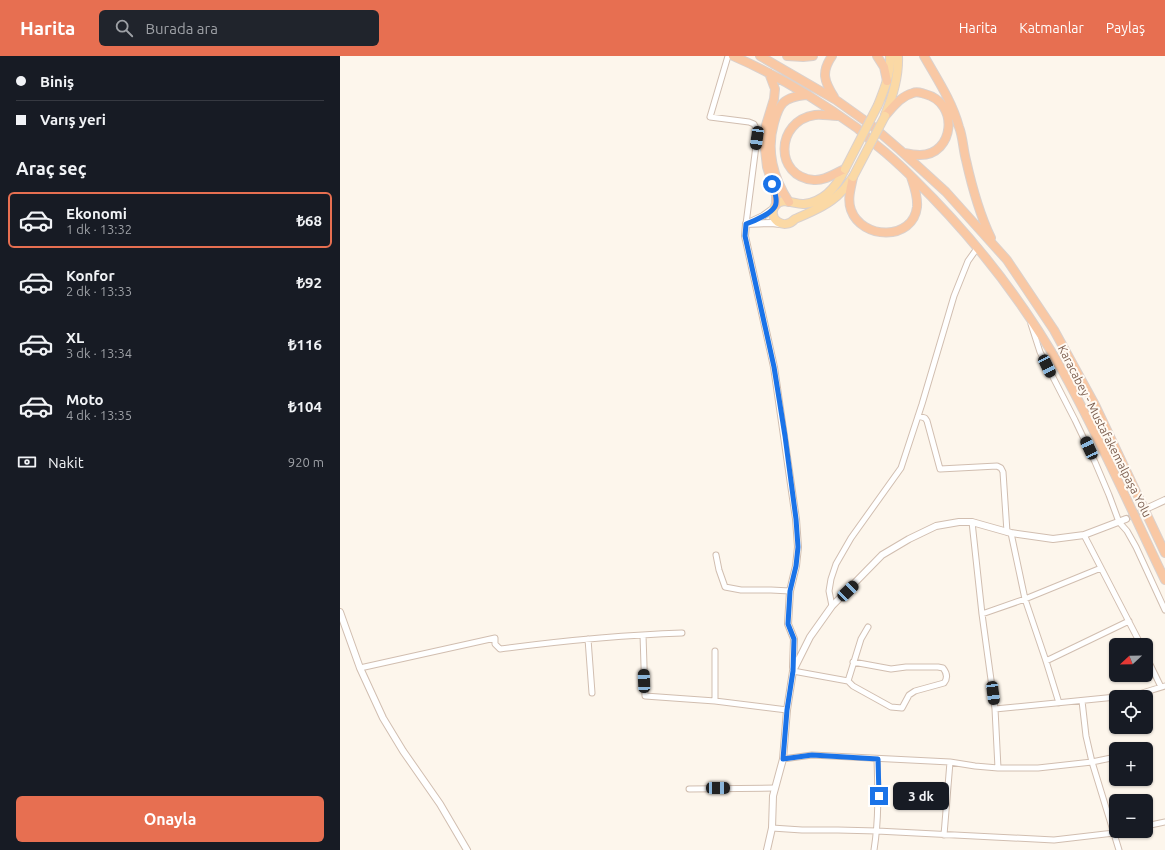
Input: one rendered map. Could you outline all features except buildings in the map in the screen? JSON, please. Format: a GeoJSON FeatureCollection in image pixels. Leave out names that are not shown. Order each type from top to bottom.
{"type":"FeatureCollection","features":[{"type":"Feature","properties":{"kind":"highway","name":"Karacabey - Mustafakemalpaşa Yolu"},"geometry":{"type":"LineString","coordinates":[[733,56],[769,73],[858,129],[928,192],[978,247],[1004,280],[1029,316],[1061,369],[1087,417],[1165,580]]}},
{"type":"Feature","properties":{"kind":"highway","name":"Karacabey - Mustafakemalpaşa Yolu"},"geometry":{"type":"LineString","coordinates":[[760,56],[836,100],[872,125],[946,192],[1007,260],[1054,330],[1095,405],[1165,553]]}},
{"type":"Feature","properties":{"kind":"highway"},"geometry":{"type":"LineString","coordinates":[[787,56],[813,56]]}},
{"type":"Feature","properties":{"kind":"highway"},"geometry":{"type":"LineString","coordinates":[[832,56],[827,63],[825,72],[829,89],[836,100]]}},
{"type":"Feature","properties":{"kind":"highway"},"geometry":{"type":"LineString","coordinates":[[877,56],[884,67],[887,81]]}},
{"type":"Feature","properties":{"kind":"highway"},"geometry":{"type":"LineString","coordinates":[[924,56],[950,101],[960,127],[975,197],[983,221],[996,248]]}},
{"type":"Feature","properties":{"kind":"highway"},"geometry":{"type":"LineString","coordinates":[[769,73],[775,89],[774,99],[766,125],[764,147],[767,167],[776,195],[775,206]]}},
{"type":"Feature","properties":{"kind":"highway"},"geometry":{"type":"LineString","coordinates":[[885,116],[895,104],[914,92],[920,92],[936,98],[943,105],[949,120],[949,129],[946,139],[940,146],[930,153],[920,155],[904,153]]}},
{"type":"Feature","properties":{"kind":"highway"},"geometry":{"type":"LineString","coordinates":[[790,202],[780,187],[772,163],[770,146],[772,132],[776,116],[782,104],[789,99],[806,95]]}},
{"type":"Feature","properties":{"kind":"highway"},"geometry":{"type":"LineString","coordinates":[[839,116],[816,115],[806,118],[796,124],[788,132],[784,142],[784,154],[788,165],[795,173],[803,178],[822,180],[845,169]]}},
{"type":"Feature","properties":{"kind":"highway"},"geometry":{"type":"LineString","coordinates":[[853,177],[849,198],[851,210],[856,220],[864,227],[873,231],[892,233],[908,225],[914,218],[917,207],[916,194],[911,176]]}},
{"type":"Feature","properties":{"kind":"main road"},"geometry":{"type":"LineString","coordinates":[[890,56],[887,81],[878,105],[840,180],[831,191],[820,199],[804,204],[783,201],[775,206],[773,215],[774,219],[781,224],[789,224],[832,200],[842,192],[853,177],[885,116],[891,100],[896,81],[898,56]]}},
{"type":"Feature","properties":{"kind":"main road"},"geometry":{"type":"LineString","coordinates":[[790,202],[796,208],[797,212],[795,220]]}},
{"type":"Feature","properties":{"kind":"street"},"geometry":{"type":"LineString","coordinates":[[728,56],[710,117],[749,122],[754,124],[757,130],[745,236],[774,367],[785,436],[796,519],[798,547],[796,566],[790,591],[788,624],[794,639],[793,671],[787,710],[783,759],[773,796],[772,828],[767,850]]}},
{"type":"Feature","properties":{"kind":"street"},"geometry":{"type":"LineString","coordinates":[[746,224],[763,216],[775,206]]}},
{"type":"Feature","properties":{"kind":"street"},"geometry":{"type":"LineString","coordinates":[[746,224],[781,224]]}},
{"type":"Feature","properties":{"kind":"street"},"geometry":{"type":"LineString","coordinates":[[832,606],[829,591],[836,564],[850,538],[900,468],[918,416],[954,296],[968,261],[978,247]]}},
{"type":"Feature","properties":{"kind":"street"},"geometry":{"type":"LineString","coordinates":[[1029,316],[1040,352],[1095,462],[1119,522],[1127,531],[1136,547],[1165,610]]}},
{"type":"Feature","properties":{"kind":"street"},"geometry":{"type":"LineString","coordinates":[[918,416],[927,420],[940,469],[997,466],[1003,472],[1009,533],[1025,599],[1058,702]]}},
{"type":"Feature","properties":{"kind":"street"},"geometry":{"type":"LineString","coordinates":[[1150,507],[1165,500]]}},
{"type":"Feature","properties":{"kind":"street"},"geometry":{"type":"LineString","coordinates":[[793,671],[810,637],[832,606],[882,555],[909,539],[936,526],[959,522],[972,522],[1009,533],[1052,539],[1084,535],[1126,519]]}},
{"type":"Feature","properties":{"kind":"street"},"geometry":{"type":"LineString","coordinates":[[972,522],[982,614],[995,709],[998,768]]}},
{"type":"Feature","properties":{"kind":"street"},"geometry":{"type":"LineString","coordinates":[[1084,535],[1138,638]]}},
{"type":"Feature","properties":{"kind":"street"},"geometry":{"type":"LineString","coordinates":[[716,555],[725,587],[741,590],[790,591]]}},
{"type":"Feature","properties":{"kind":"street"},"geometry":{"type":"LineString","coordinates":[[982,614],[1025,599],[1101,568]]}},
{"type":"Feature","properties":{"kind":"street"},"geometry":{"type":"LineString","coordinates":[[340,612],[360,668],[383,718],[403,751],[440,804],[467,850]]}},
{"type":"Feature","properties":{"kind":"street"},"geometry":{"type":"LineString","coordinates":[[1046,661],[1129,621]]}},
{"type":"Feature","properties":{"kind":"street"},"geometry":{"type":"LineString","coordinates":[[848,681],[861,639],[868,627]]}},
{"type":"Feature","properties":{"kind":"street"},"geometry":{"type":"LineString","coordinates":[[360,668],[495,638],[496,644],[500,649],[643,634],[682,633]]}},
{"type":"Feature","properties":{"kind":"street"},"geometry":{"type":"LineString","coordinates":[[643,634],[645,696],[715,701],[787,710]]}},
{"type":"Feature","properties":{"kind":"street"},"geometry":{"type":"LineString","coordinates":[[588,639],[592,693]]}},
{"type":"Feature","properties":{"kind":"street"},"geometry":{"type":"LineString","coordinates":[[715,651],[715,701]]}},
{"type":"Feature","properties":{"kind":"street"},"geometry":{"type":"LineString","coordinates":[[793,671],[848,681],[853,686],[891,707],[902,708],[909,695],[915,691],[944,683],[947,680],[944,668],[906,667],[891,669],[853,662]]}},
{"type":"Feature","properties":{"kind":"street"},"geometry":{"type":"LineString","coordinates":[[1151,690],[1163,686],[1153,668]]}},
{"type":"Feature","properties":{"kind":"street"},"geometry":{"type":"LineString","coordinates":[[995,709],[1109,698]]}},
{"type":"Feature","properties":{"kind":"street"},"geometry":{"type":"LineString","coordinates":[[1082,701],[1086,736],[1092,762],[1109,817]]}},
{"type":"Feature","properties":{"kind":"street"},"geometry":{"type":"LineString","coordinates":[[783,759],[812,755],[950,762],[998,768],[1038,768],[1092,762],[1109,758]]}},
{"type":"Feature","properties":{"kind":"street"},"geometry":{"type":"LineString","coordinates":[[874,850],[877,831],[879,796],[878,759]]}},
{"type":"Feature","properties":{"kind":"street"},"geometry":{"type":"LineString","coordinates":[[944,835],[950,762]]}},
{"type":"Feature","properties":{"kind":"street"},"geometry":{"type":"LineString","coordinates":[[689,789],[775,788]]}},
{"type":"Feature","properties":{"kind":"street"},"geometry":{"type":"LineString","coordinates":[[1153,825],[1165,822]]}},
{"type":"Feature","properties":{"kind":"street"},"geometry":{"type":"LineString","coordinates":[[772,828],[877,831],[1054,840],[1109,834]]}},
{"type":"Feature","properties":{"kind":"street"},"geometry":{"type":"LineString","coordinates":[[1115,838],[1119,850]]}},
{"type":"Feature","properties":{"kind":"tunnel"},"geometry":{"type":"LineString","coordinates":[[1126,519],[1148,508]]}},
{"type":"Feature","properties":{"kind":"route"},"geometry":{"type":"LineString","coordinates":[[772,184],[776,195],[776,205],[763,216],[746,224],[745,236],[774,367],[796,519],[798,547],[788,607],[788,624],[794,639],[793,671],[787,710],[783,759],[812,755],[878,759],[879,796]]}}]}
